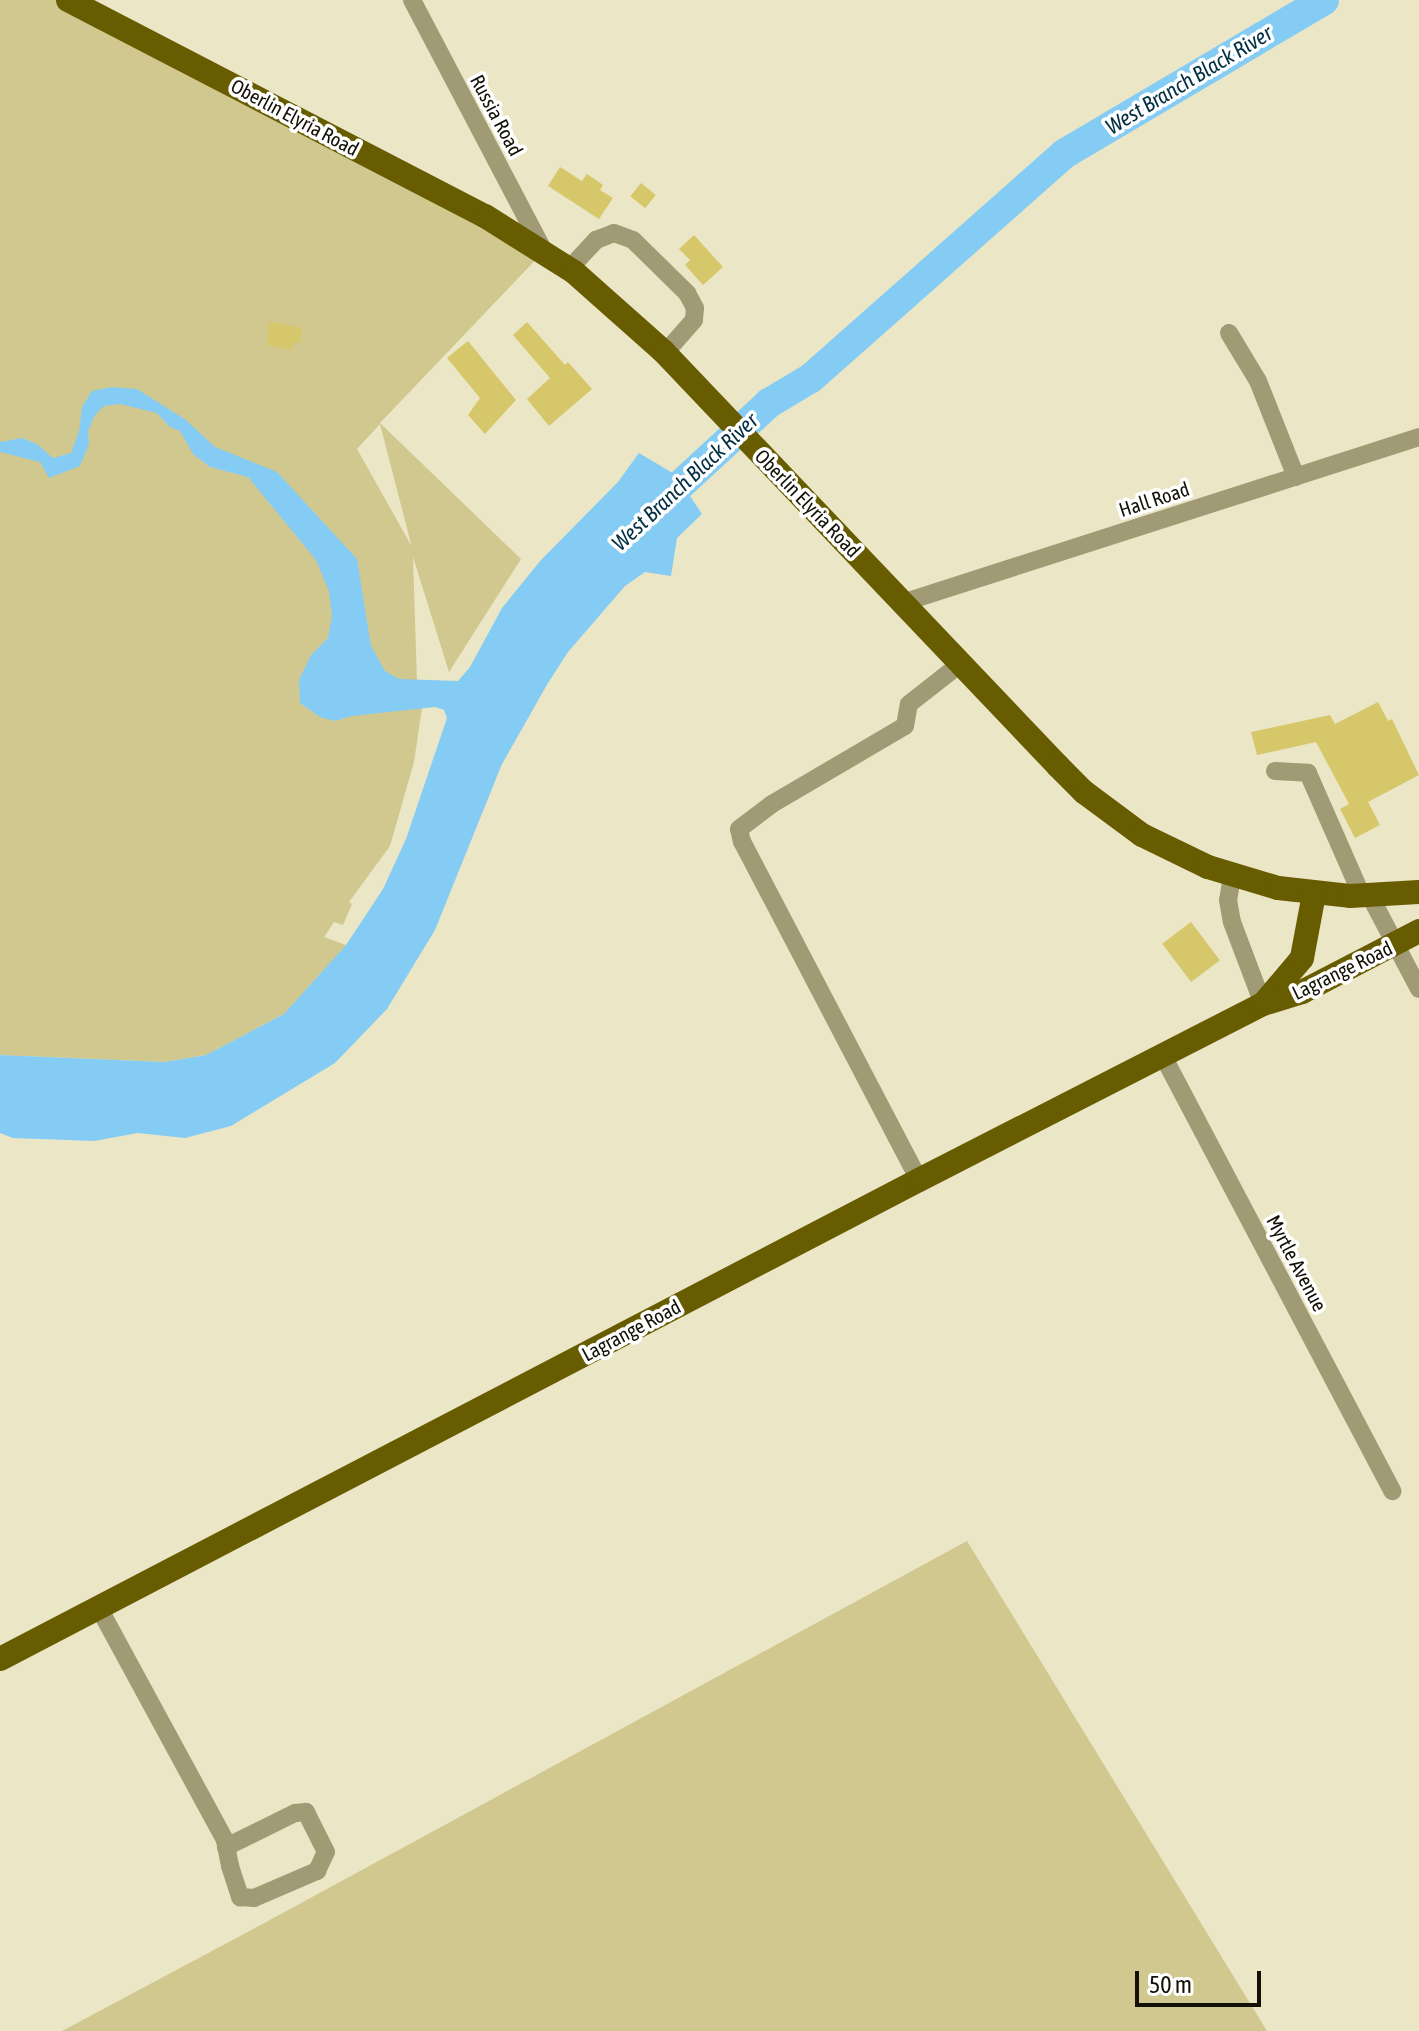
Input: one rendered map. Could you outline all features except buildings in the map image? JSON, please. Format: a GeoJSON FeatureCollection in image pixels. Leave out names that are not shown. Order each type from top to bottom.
{"type":"FeatureCollection","features":[{"type":"Feature","properties":{"kind":"main road","name":"Oberlin Elyria Road"},"geometry":{"type":"LineString","coordinates":[[68,0],[485,216],[569,269],[620,310],[665,353],[1058,766],[1112,815],[1174,853],[1232,876],[1314,894],[1366,896],[1419,892]]}},
{"type":"Feature","properties":{"kind":"main road","name":"Lagrange Road"},"geometry":{"type":"LineString","coordinates":[[1263,1004],[1288,979],[1302,958],[1314,894]]}},
{"type":"Feature","properties":{"kind":"main road","name":"Lagrange Road"},"geometry":{"type":"LineString","coordinates":[[0,1659],[919,1180],[1263,1004],[1302,992],[1419,931]]}},
{"type":"Feature","properties":{"kind":"street","name":"Russia Road"},"geometry":{"type":"LineString","coordinates":[[412,0],[544,251]]}},
{"type":"Feature","properties":{"kind":"street"},"geometry":{"type":"LineString","coordinates":[[569,269],[596,240],[614,233],[633,240],[687,293],[695,308],[694,320],[665,353]]}},
{"type":"Feature","properties":{"kind":"street"},"geometry":{"type":"LineString","coordinates":[[1229,333],[1258,381],[1296,477]]}},
{"type":"Feature","properties":{"kind":"street","name":"Hall Road"},"geometry":{"type":"LineString","coordinates":[[902,603],[1419,437]]}},
{"type":"Feature","properties":{"kind":"street"},"geometry":{"type":"LineString","coordinates":[[919,1180],[742,842],[739,829],[772,804],[905,726],[909,704],[960,664]]}},
{"type":"Feature","properties":{"kind":"street"},"geometry":{"type":"LineString","coordinates":[[1275,771],[1308,773],[1366,896],[1419,989]]}},
{"type":"Feature","properties":{"kind":"street"},"geometry":{"type":"LineString","coordinates":[[1232,876],[1228,900],[1232,922],[1263,1004]]}},
{"type":"Feature","properties":{"kind":"street","name":"Myrtle Avenue"},"geometry":{"type":"LineString","coordinates":[[1163,1056],[1392,1491]]}},
{"type":"Feature","properties":{"kind":"street"},"geometry":{"type":"LineString","coordinates":[[99,1608],[226,1847],[240,1897],[254,1898],[317,1871],[326,1852],[306,1812],[295,1813],[226,1847]]}},
{"type":"Feature","properties":{"kind":"shaded area"},"geometry":{"type":"Polygon","coordinates":[[[0,0],[68,0],[544,251],[380,423],[521,559],[449,672],[413,557],[417,682],[422,708],[414,762],[390,846],[349,902],[352,904],[343,925],[334,922],[324,937],[346,945],[284,1014],[206,1055],[165,1062],[0,1055],[0,0]],[[380,424],[357,449],[411,545],[380,424]]]}},
{"type":"Feature","properties":{"kind":"shaded area"},"geometry":{"type":"Polygon","coordinates":[[[967,1541],[1267,2031],[62,2031],[268,1921],[967,1541]]]}},
{"type":"Feature","properties":{"kind":"water"},"geometry":{"type":"Polygon","coordinates":[[[111,387],[137,389],[186,420],[215,447],[277,472],[357,559],[371,646],[385,671],[399,679],[458,681],[470,667],[502,608],[541,560],[618,482],[639,453],[676,475],[702,514],[677,538],[671,576],[645,572],[625,586],[568,652],[502,764],[435,930],[387,1009],[335,1063],[231,1126],[185,1138],[138,1133],[94,1141],[13,1138],[0,1133],[0,1055],[165,1062],[206,1055],[284,1014],[346,945],[383,889],[406,839],[447,718],[444,710],[435,707],[352,716],[335,721],[320,717],[300,703],[299,680],[311,655],[328,638],[332,616],[329,591],[316,560],[248,477],[210,467],[193,454],[180,431],[170,427],[157,413],[120,404],[104,406],[95,415],[88,431],[89,444],[80,466],[49,478],[40,462],[0,452],[0,442],[22,438],[37,444],[53,458],[71,453],[79,431],[82,407],[92,391],[111,387]]]}},
{"type":"Feature","properties":{"kind":"waterway","name":"West Branch Black River"},"geometry":{"type":"LineString","coordinates":[[652,511],[769,403],[811,378],[1064,154],[1324,0]]}}]}
